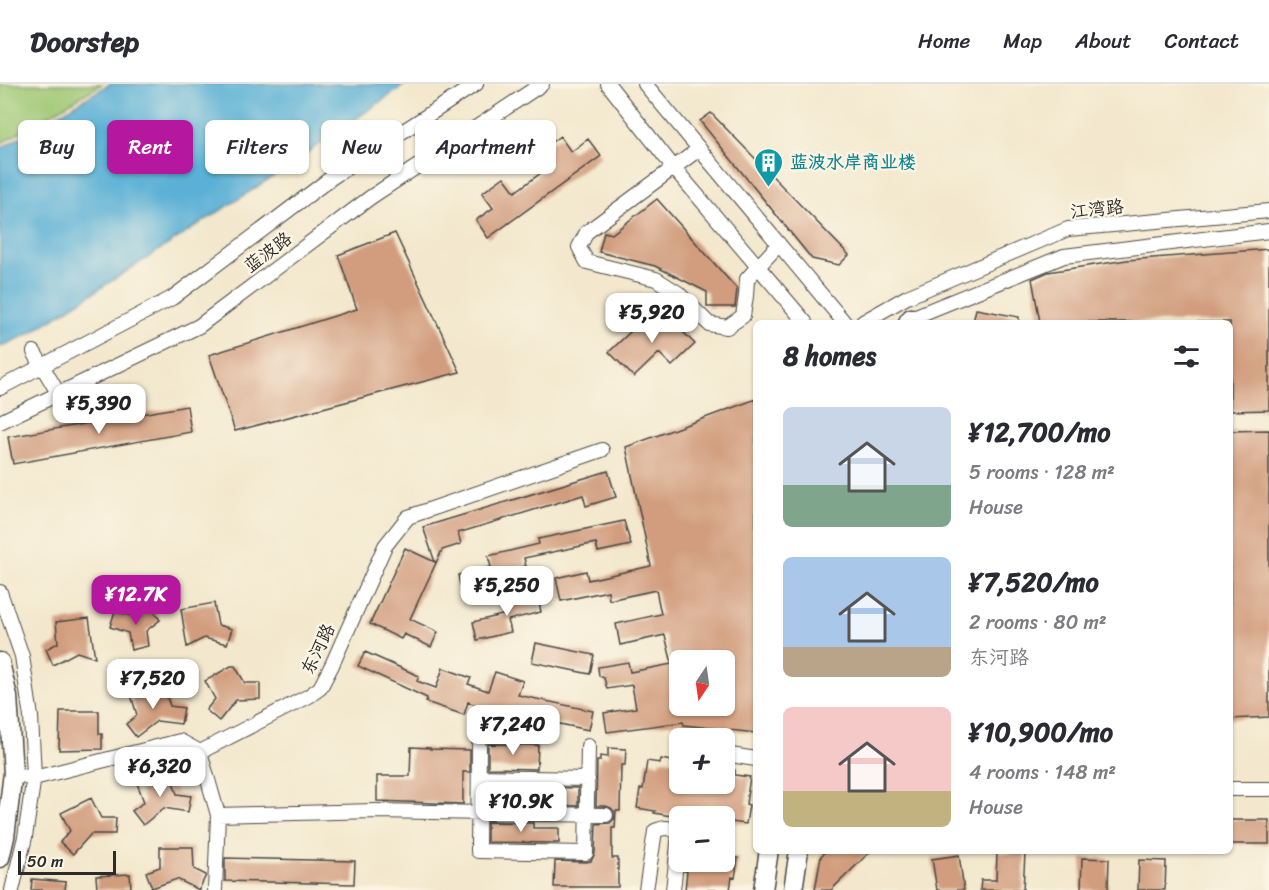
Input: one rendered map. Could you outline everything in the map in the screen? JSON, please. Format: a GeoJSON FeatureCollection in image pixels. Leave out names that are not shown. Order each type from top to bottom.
{"type":"FeatureCollection","features":[{"type":"Feature","properties":{"kind":"main road"},"geometry":{"type":"LineString","coordinates":[[0,662],[8,697],[13,775],[0,858]]}},
{"type":"Feature","properties":{"kind":"main road"},"geometry":{"type":"LineString","coordinates":[[763,890],[768,854]]}},
{"type":"Feature","properties":{"kind":"main road"},"geometry":{"type":"LineString","coordinates":[[793,890],[798,854]]}},
{"type":"Feature","properties":{"kind":"street","name":"蓝波路"},"geometry":{"type":"LineString","coordinates":[[0,388],[172,298],[331,178],[476,84]]}},
{"type":"Feature","properties":{"kind":"street","name":"蓝波路"},"geometry":{"type":"LineString","coordinates":[[0,422],[199,326],[371,197],[542,84]]}},
{"type":"Feature","properties":{"kind":"street"},"geometry":{"type":"LineString","coordinates":[[608,84],[674,168],[803,320]]}},
{"type":"Feature","properties":{"kind":"street"},"geometry":{"type":"LineString","coordinates":[[645,84],[842,320]]}},
{"type":"Feature","properties":{"kind":"street"},"geometry":{"type":"LineString","coordinates":[[699,149],[587,232],[579,247],[587,262],[656,279],[678,293],[709,324],[726,327],[743,316],[747,279],[779,244]]}},
{"type":"Feature","properties":{"kind":"street","name":"江湾路"},"geometry":{"type":"LineString","coordinates":[[867,320],[907,297],[1068,229],[1269,211]]}},
{"type":"Feature","properties":{"kind":"street"},"geometry":{"type":"LineString","coordinates":[[909,320],[1064,256],[1269,231]]}},
{"type":"Feature","properties":{"kind":"street"},"geometry":{"type":"LineString","coordinates":[[34,352],[58,393]]}},
{"type":"Feature","properties":{"kind":"street","name":"东河路"},"geometry":{"type":"LineString","coordinates":[[200,752],[309,696],[320,688],[385,546],[408,517],[602,450]]}},
{"type":"Feature","properties":{"kind":"street"},"geometry":{"type":"LineString","coordinates":[[0,592],[22,656],[32,717],[34,778],[25,837],[12,890]]}},
{"type":"Feature","properties":{"kind":"street"},"geometry":{"type":"LineString","coordinates":[[13,775],[34,778],[180,741],[200,752],[218,815],[215,890]]}},
{"type":"Feature","properties":{"kind":"street"},"geometry":{"type":"LineString","coordinates":[[479,746],[478,851],[586,853],[588,746]]}},
{"type":"Feature","properties":{"kind":"street"},"geometry":{"type":"LineString","coordinates":[[735,756],[753,759]]}},
{"type":"Feature","properties":{"kind":"street"},"geometry":{"type":"LineString","coordinates":[[479,777],[588,779]]}},
{"type":"Feature","properties":{"kind":"street"},"geometry":{"type":"LineString","coordinates":[[1233,789],[1269,789]]}},
{"type":"Feature","properties":{"kind":"street"},"geometry":{"type":"LineString","coordinates":[[218,815],[375,811],[606,815]]}},
{"type":"Feature","properties":{"kind":"street"},"geometry":{"type":"LineString","coordinates":[[646,890],[655,831],[669,827],[679,835],[673,890]]}},
{"type":"Feature","properties":{"kind":"green space"},"geometry":{"type":"Polygon","coordinates":[[[0,84],[102,84],[41,120],[18,120],[18,133],[0,144],[0,84]]]}},
{"type":"Feature","properties":{"kind":"water"},"geometry":{"type":"Polygon","coordinates":[[[110,84],[406,84],[354,120],[321,120],[321,143],[309,152],[309,120],[205,120],[205,174],[277,174],[31,333],[0,347],[0,149],[18,138],[18,174],[95,174],[95,120],[49,120],[110,84]]]}},
{"type":"Feature","properties":{"kind":"building","name":"蓝波水岸商业楼"},"geometry":{"type":"Polygon","coordinates":[[[711,113],[849,255],[839,265],[812,259],[700,121],[711,113]]]}},
{"type":"Feature","properties":{"kind":"building"},"geometry":{"type":"Polygon","coordinates":[[[560,136],[571,152],[588,139],[601,156],[488,238],[476,220],[493,208],[482,193],[504,177],[515,192],[539,174],[556,174],[556,139],[560,136]]]}},
{"type":"Feature","properties":{"kind":"building"},"geometry":{"type":"Polygon","coordinates":[[[657,199],[737,289],[735,307],[707,307],[707,292],[655,266],[599,252],[604,232],[612,234],[657,199]]]}},
{"type":"Feature","properties":{"kind":"building"},"geometry":{"type":"Polygon","coordinates":[[[395,233],[460,372],[235,431],[209,355],[357,309],[338,255],[395,233]]]}},
{"type":"Feature","properties":{"kind":"building"},"geometry":{"type":"Polygon","coordinates":[[[1269,249],[1269,410],[1233,411],[1233,320],[1040,320],[1032,279],[1048,272],[1127,260],[1269,249]]]}},
{"type":"Feature","properties":{"kind":"building"},"geometry":{"type":"Polygon","coordinates":[[[976,309],[1019,317],[1019,320],[973,320],[976,309]]]}},
{"type":"Feature","properties":{"kind":"building"},"geometry":{"type":"Polygon","coordinates":[[[648,315],[666,315],[695,344],[672,366],[659,353],[634,377],[609,352],[648,315]]]}},
{"type":"Feature","properties":{"kind":"building"},"geometry":{"type":"Polygon","coordinates":[[[753,400],[753,733],[735,731],[735,728],[684,725],[683,722],[607,732],[604,713],[636,708],[632,685],[607,689],[604,678],[599,676],[598,667],[628,662],[630,672],[669,665],[669,716],[735,716],[735,650],[669,652],[665,635],[620,645],[616,624],[661,614],[656,590],[609,600],[608,591],[561,601],[556,578],[586,571],[588,580],[651,566],[626,447],[753,400]]]}},
{"type":"Feature","properties":{"kind":"building"},"geometry":{"type":"Polygon","coordinates":[[[187,406],[191,432],[13,464],[8,437],[187,406]]]}},
{"type":"Feature","properties":{"kind":"building"},"geometry":{"type":"Polygon","coordinates":[[[1269,430],[1269,717],[1233,719],[1233,431],[1269,430]]]}},
{"type":"Feature","properties":{"kind":"building"},"geometry":{"type":"Polygon","coordinates":[[[608,471],[616,497],[586,506],[583,495],[458,533],[461,544],[442,550],[410,619],[438,632],[431,647],[404,634],[401,639],[370,624],[405,548],[435,562],[423,527],[608,471]]]}},
{"type":"Feature","properties":{"kind":"building"},"geometry":{"type":"Polygon","coordinates":[[[624,521],[631,545],[598,552],[596,543],[524,558],[526,566],[493,574],[495,586],[462,594],[458,575],[491,567],[488,556],[539,544],[538,539],[624,521]]]}},
{"type":"Feature","properties":{"kind":"building"},"geometry":{"type":"Polygon","coordinates":[[[537,594],[541,612],[508,620],[511,632],[477,640],[473,622],[506,614],[503,602],[537,594]]]}},
{"type":"Feature","properties":{"kind":"building"},"geometry":{"type":"Polygon","coordinates":[[[214,603],[218,625],[232,629],[227,644],[204,638],[187,647],[181,609],[214,603]]]}},
{"type":"Feature","properties":{"kind":"building"},"geometry":{"type":"Polygon","coordinates":[[[150,606],[160,620],[146,631],[148,646],[131,650],[128,633],[110,627],[115,611],[135,617],[150,606]]]}},
{"type":"Feature","properties":{"kind":"building"},"geometry":{"type":"Polygon","coordinates":[[[89,618],[95,658],[77,652],[53,665],[46,649],[58,643],[56,622],[89,618]]]}},
{"type":"Feature","properties":{"kind":"building"},"geometry":{"type":"Polygon","coordinates":[[[536,643],[594,655],[590,674],[532,662],[536,643]]]}},
{"type":"Feature","properties":{"kind":"building"},"geometry":{"type":"Polygon","coordinates":[[[365,652],[419,676],[417,681],[436,688],[443,668],[471,678],[468,684],[488,691],[495,672],[523,681],[518,695],[593,711],[589,730],[517,715],[516,719],[468,702],[464,715],[426,702],[427,698],[358,666],[365,652]]]}},
{"type":"Feature","properties":{"kind":"building"},"geometry":{"type":"Polygon","coordinates":[[[235,666],[245,683],[260,683],[260,699],[236,700],[219,721],[206,710],[215,699],[205,681],[235,666]]]}},
{"type":"Feature","properties":{"kind":"building"},"geometry":{"type":"Polygon","coordinates":[[[163,685],[170,706],[184,708],[181,724],[157,721],[136,737],[126,724],[137,715],[131,695],[163,685]]]}},
{"type":"Feature","properties":{"kind":"building"},"geometry":{"type":"Polygon","coordinates":[[[60,711],[99,711],[99,734],[102,734],[102,749],[59,750],[60,711]]]}},
{"type":"Feature","properties":{"kind":"building"},"geometry":{"type":"Polygon","coordinates":[[[488,744],[538,745],[537,769],[488,768],[488,744]]]}},
{"type":"Feature","properties":{"kind":"building"},"geometry":{"type":"Polygon","coordinates":[[[411,747],[470,750],[470,772],[463,772],[463,804],[377,801],[377,776],[410,776],[411,747]]]}},
{"type":"Feature","properties":{"kind":"building"},"geometry":{"type":"Polygon","coordinates":[[[608,748],[626,749],[625,765],[621,765],[620,811],[616,811],[615,828],[612,828],[612,858],[618,858],[618,887],[554,887],[555,861],[591,861],[595,853],[596,824],[610,823],[614,819],[614,811],[611,808],[596,806],[597,761],[600,761],[600,756],[608,757],[608,748]]]}},
{"type":"Feature","properties":{"kind":"building"},"geometry":{"type":"Polygon","coordinates":[[[661,759],[669,760],[669,794],[735,794],[735,775],[750,777],[746,824],[735,822],[735,806],[669,806],[669,816],[637,808],[640,789],[643,789],[647,761],[660,763],[661,759]]]}},
{"type":"Feature","properties":{"kind":"building"},"geometry":{"type":"Polygon","coordinates":[[[170,773],[177,794],[191,796],[188,812],[164,808],[143,825],[132,811],[144,802],[137,783],[170,773]]]}},
{"type":"Feature","properties":{"kind":"building"},"geometry":{"type":"Polygon","coordinates":[[[488,786],[578,788],[578,806],[487,804],[488,786]]]}},
{"type":"Feature","properties":{"kind":"building"},"geometry":{"type":"Polygon","coordinates":[[[91,798],[101,818],[116,818],[115,834],[91,834],[73,854],[60,842],[70,831],[61,813],[91,798]]]}},
{"type":"Feature","properties":{"kind":"building"},"geometry":{"type":"Polygon","coordinates":[[[1233,820],[1269,820],[1269,844],[1233,844],[1233,820]]]}},
{"type":"Feature","properties":{"kind":"building"},"geometry":{"type":"Polygon","coordinates":[[[487,822],[533,823],[533,828],[559,828],[559,843],[487,842],[487,822]]]}},
{"type":"Feature","properties":{"kind":"building"},"geometry":{"type":"Polygon","coordinates":[[[160,847],[193,847],[194,869],[206,875],[199,890],[177,879],[152,888],[146,872],[160,867],[160,847]]]}},
{"type":"Feature","properties":{"kind":"building"},"geometry":{"type":"Polygon","coordinates":[[[823,854],[868,854],[831,890],[815,890],[823,854]]]}},
{"type":"Feature","properties":{"kind":"building"},"geometry":{"type":"Polygon","coordinates":[[[997,854],[1025,854],[1023,890],[980,890],[981,880],[996,880],[997,854]]]}},
{"type":"Feature","properties":{"kind":"building"},"geometry":{"type":"Polygon","coordinates":[[[959,855],[964,890],[937,890],[932,859],[959,855]]]}},
{"type":"Feature","properties":{"kind":"building"},"geometry":{"type":"Polygon","coordinates":[[[225,858],[355,861],[354,884],[225,881],[225,858]]]}},
{"type":"Feature","properties":{"kind":"building"},"geometry":{"type":"Polygon","coordinates":[[[735,858],[738,858],[735,878],[732,877],[730,890],[685,890],[687,872],[735,872],[735,858]]]}},
{"type":"Feature","properties":{"kind":"building"},"geometry":{"type":"Polygon","coordinates":[[[1082,858],[1109,859],[1108,890],[1081,890],[1082,858]]]}},
{"type":"Feature","properties":{"kind":"building"},"geometry":{"type":"Polygon","coordinates":[[[1139,860],[1166,861],[1165,890],[1138,890],[1139,860]]]}},
{"type":"Feature","properties":{"kind":"building"},"geometry":{"type":"Polygon","coordinates":[[[130,874],[131,888],[97,889],[96,876],[130,874]]]}},
{"type":"Feature","properties":{"kind":"building"},"geometry":{"type":"Polygon","coordinates":[[[32,879],[66,882],[65,890],[31,890],[32,879]]]}},
{"type":"Feature","properties":{"kind":"place","name":"蓝波水岸商业楼"},"geometry":{"type":"Point","coordinates":[769,188]}}]}
